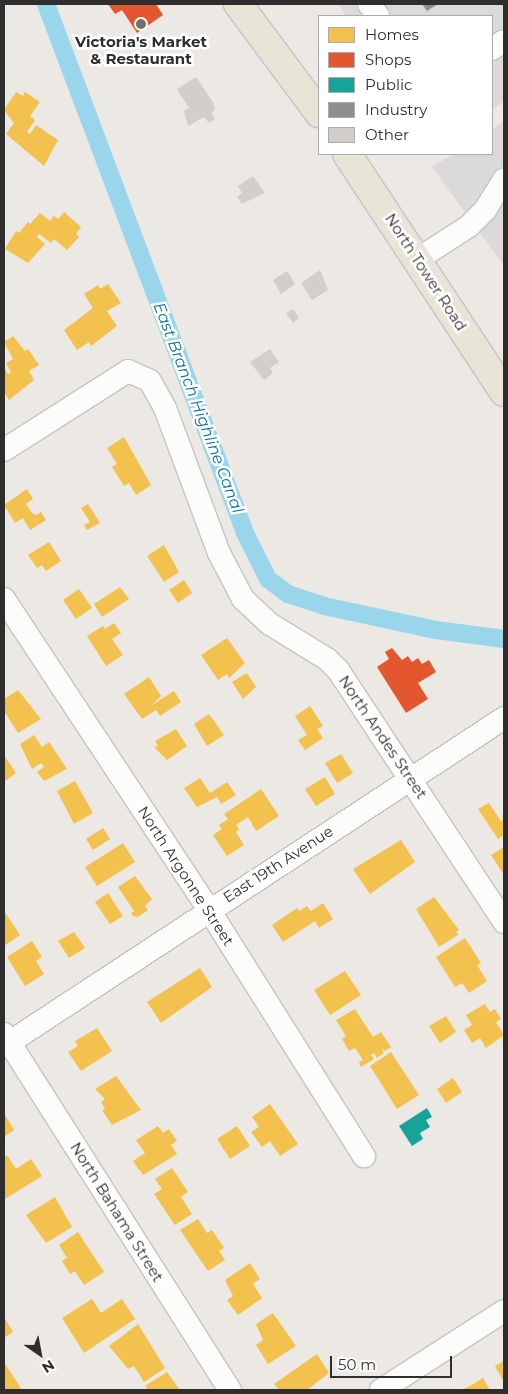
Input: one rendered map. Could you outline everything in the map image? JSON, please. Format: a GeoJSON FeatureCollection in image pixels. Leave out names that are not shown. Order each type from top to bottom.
{"type":"FeatureCollection","features":[{"type":"Feature","properties":{"kind":"main road"},"geometry":{"type":"LineString","coordinates":[[238,4],[284,62],[318,112]]}},
{"type":"Feature","properties":{"kind":"main road"},"geometry":{"type":"LineString","coordinates":[[251,4],[284,62]]}},
{"type":"Feature","properties":{"kind":"main road","name":"North Tower Road"},"geometry":{"type":"LineString","coordinates":[[348,155],[418,258],[504,392]]}},
{"type":"Feature","properties":{"kind":"street"},"geometry":{"type":"LineString","coordinates":[[369,4],[377,15]]}},
{"type":"Feature","properties":{"kind":"street"},"geometry":{"type":"LineString","coordinates":[[493,48],[504,41]]}},
{"type":"Feature","properties":{"kind":"street"},"geometry":{"type":"LineString","coordinates":[[418,258],[469,226],[486,210],[504,180]]}},
{"type":"Feature","properties":{"kind":"street","name":"North Andes Street"},"geometry":{"type":"LineString","coordinates":[[4,450],[128,371],[150,381],[165,408],[219,552],[243,599],[270,624],[326,659],[338,670],[504,922]]}},
{"type":"Feature","properties":{"kind":"street","name":"North Argonne Street"},"geometry":{"type":"LineString","coordinates":[[4,599],[209,910],[364,1156]]}},
{"type":"Feature","properties":{"kind":"street","name":"East 19th Avenue"},"geometry":{"type":"LineString","coordinates":[[6,1041],[410,777],[504,718]]}},
{"type":"Feature","properties":{"kind":"street","name":"North Bahama Street"},"geometry":{"type":"LineString","coordinates":[[6,1041],[230,1390]]}},
{"type":"Feature","properties":{"kind":"street"},"geometry":{"type":"LineString","coordinates":[[382,1390],[504,1311]]}},
{"type":"Feature","properties":{"kind":"shaded area"},"geometry":{"type":"Polygon","coordinates":[[[338,4],[504,4],[504,101],[493,109],[493,15],[345,15],[338,4]]]}},
{"type":"Feature","properties":{"kind":"shaded area"},"geometry":{"type":"Polygon","coordinates":[[[504,121],[504,266],[432,167],[451,155],[493,155],[493,128],[504,121]]]}},
{"type":"Feature","properties":{"kind":"building: Homes"},"geometry":{"type":"Polygon","coordinates":[[[16,92],[23,96],[25,92],[40,102],[30,116],[35,120],[27,132],[30,134],[36,125],[58,140],[44,166],[6,134],[14,123],[4,110],[16,92]]]}},
{"type":"Feature","properties":{"kind":"building: Homes"},"geometry":{"type":"Polygon","coordinates":[[[64,212],[81,227],[76,234],[79,237],[67,250],[54,239],[51,243],[39,234],[37,237],[45,244],[28,263],[5,249],[16,231],[19,233],[28,222],[30,224],[40,213],[50,221],[54,216],[58,219],[64,212]]]}},
{"type":"Feature","properties":{"kind":"building: Homes"},"geometry":{"type":"Polygon","coordinates":[[[108,284],[121,303],[107,311],[117,326],[91,346],[89,342],[77,350],[64,330],[93,308],[84,294],[98,285],[100,289],[108,284]]]}},
{"type":"Feature","properties":{"kind":"building: Homes"},"geometry":{"type":"Polygon","coordinates":[[[13,336],[25,351],[28,349],[39,365],[29,371],[34,380],[9,400],[4,392],[4,367],[8,374],[11,372],[6,363],[13,359],[4,342],[13,336]]]}},
{"type":"Feature","properties":{"kind":"building: Homes"},"geometry":{"type":"Polygon","coordinates":[[[124,437],[151,485],[136,495],[129,483],[124,486],[112,467],[117,464],[107,448],[124,437]]]}},
{"type":"Feature","properties":{"kind":"building: Homes"},"geometry":{"type":"Polygon","coordinates":[[[27,489],[33,499],[26,504],[32,513],[36,515],[41,512],[46,520],[30,530],[23,518],[15,523],[4,505],[27,489]]]}},
{"type":"Feature","properties":{"kind":"building: Homes"},"geometry":{"type":"Polygon","coordinates":[[[88,504],[100,523],[87,530],[84,525],[90,522],[81,508],[88,504]]]}},
{"type":"Feature","properties":{"kind":"building: Homes"},"geometry":{"type":"Polygon","coordinates":[[[49,542],[61,561],[46,571],[42,565],[37,568],[28,555],[49,542]]]}},
{"type":"Feature","properties":{"kind":"building: Homes"},"geometry":{"type":"Polygon","coordinates":[[[164,545],[179,572],[164,582],[147,556],[164,545]]]}},
{"type":"Feature","properties":{"kind":"building: Homes"},"geometry":{"type":"Polygon","coordinates":[[[184,580],[192,593],[178,603],[169,590],[184,580]]]}},
{"type":"Feature","properties":{"kind":"building: Homes"},"geometry":{"type":"Polygon","coordinates":[[[120,587],[129,599],[102,617],[94,604],[120,587]]]}},
{"type":"Feature","properties":{"kind":"building: Homes"},"geometry":{"type":"Polygon","coordinates":[[[79,589],[92,608],[76,619],[63,600],[79,589]]]}},
{"type":"Feature","properties":{"kind":"building: Homes"},"geometry":{"type":"Polygon","coordinates":[[[114,623],[121,633],[112,639],[123,655],[106,666],[87,636],[103,626],[105,629],[114,623]]]}},
{"type":"Feature","properties":{"kind":"building: Homes"},"geometry":{"type":"Polygon","coordinates":[[[227,638],[245,663],[229,678],[227,674],[218,680],[201,655],[227,638]]]}},
{"type":"Feature","properties":{"kind":"building: Homes"},"geometry":{"type":"Polygon","coordinates":[[[247,673],[256,687],[243,699],[232,682],[247,673]]]}},
{"type":"Feature","properties":{"kind":"building: Homes"},"geometry":{"type":"Polygon","coordinates":[[[149,677],[161,696],[152,705],[174,691],[181,702],[160,716],[156,710],[142,719],[124,694],[149,677]]]}},
{"type":"Feature","properties":{"kind":"building: Homes"},"geometry":{"type":"Polygon","coordinates":[[[18,690],[41,719],[18,733],[4,711],[4,699],[18,690]]]}},
{"type":"Feature","properties":{"kind":"building: Homes"},"geometry":{"type":"Polygon","coordinates":[[[310,706],[323,726],[317,729],[323,738],[305,750],[298,740],[307,735],[295,716],[310,706]]]}},
{"type":"Feature","properties":{"kind":"building: Homes"},"geometry":{"type":"Polygon","coordinates":[[[209,714],[224,735],[207,746],[194,724],[209,714]]]}},
{"type":"Feature","properties":{"kind":"building: Homes"},"geometry":{"type":"Polygon","coordinates":[[[176,729],[187,746],[167,760],[154,747],[158,746],[155,741],[176,729]]]}},
{"type":"Feature","properties":{"kind":"building: Homes"},"geometry":{"type":"Polygon","coordinates":[[[34,735],[42,747],[49,742],[67,769],[44,781],[37,772],[44,767],[41,763],[32,769],[20,744],[34,735]]]}},
{"type":"Feature","properties":{"kind":"building: Homes"},"geometry":{"type":"Polygon","coordinates":[[[341,754],[353,773],[337,783],[325,763],[341,754]]]}},
{"type":"Feature","properties":{"kind":"building: Homes"},"geometry":{"type":"Polygon","coordinates":[[[4,755],[16,773],[4,782],[4,755]]]}},
{"type":"Feature","properties":{"kind":"building: Homes"},"geometry":{"type":"Polygon","coordinates":[[[325,777],[335,794],[316,806],[305,789],[325,777]]]}},
{"type":"Feature","properties":{"kind":"building: Homes"},"geometry":{"type":"Polygon","coordinates":[[[200,778],[210,793],[227,782],[236,795],[221,804],[217,797],[197,807],[184,788],[200,778]]]}},
{"type":"Feature","properties":{"kind":"building: Homes"},"geometry":{"type":"Polygon","coordinates":[[[75,781],[93,813],[74,824],[57,791],[75,781]]]}},
{"type":"Feature","properties":{"kind":"building: Homes"},"geometry":{"type":"Polygon","coordinates":[[[261,789],[279,816],[256,831],[248,817],[236,825],[239,829],[236,832],[244,845],[227,856],[213,835],[222,829],[219,825],[228,819],[224,814],[261,789]]]}},
{"type":"Feature","properties":{"kind":"building: Homes"},"geometry":{"type":"Polygon","coordinates":[[[489,803],[501,821],[504,819],[504,835],[498,839],[478,809],[489,803]]]}},
{"type":"Feature","properties":{"kind":"building: Homes"},"geometry":{"type":"Polygon","coordinates":[[[103,828],[110,839],[93,850],[86,839],[103,828]]]}},
{"type":"Feature","properties":{"kind":"building: Homes"},"geometry":{"type":"Polygon","coordinates":[[[401,840],[415,862],[370,894],[353,869],[401,840]]]}},
{"type":"Feature","properties":{"kind":"building: Homes"},"geometry":{"type":"Polygon","coordinates":[[[123,843],[135,862],[97,886],[85,867],[123,843]]]}},
{"type":"Feature","properties":{"kind":"building: Homes"},"geometry":{"type":"Polygon","coordinates":[[[504,847],[504,875],[491,855],[504,847]]]}},
{"type":"Feature","properties":{"kind":"building: Homes"},"geometry":{"type":"Polygon","coordinates":[[[135,876],[152,899],[145,906],[148,910],[138,917],[133,916],[131,913],[134,911],[118,887],[135,876]]]}},
{"type":"Feature","properties":{"kind":"building: Homes"},"geometry":{"type":"Polygon","coordinates":[[[108,893],[123,916],[110,924],[95,902],[108,893]]]}},
{"type":"Feature","properties":{"kind":"building: Homes"},"geometry":{"type":"Polygon","coordinates":[[[434,897],[459,930],[456,932],[458,935],[439,947],[416,909],[434,897]]]}},
{"type":"Feature","properties":{"kind":"building: Homes"},"geometry":{"type":"Polygon","coordinates":[[[323,903],[333,919],[319,928],[315,921],[283,942],[272,925],[297,908],[299,911],[307,906],[311,911],[323,903]]]}},
{"type":"Feature","properties":{"kind":"building: Homes"},"geometry":{"type":"Polygon","coordinates":[[[4,911],[20,935],[4,946],[4,911]]]}},
{"type":"Feature","properties":{"kind":"building: Homes"},"geometry":{"type":"Polygon","coordinates":[[[74,932],[85,948],[69,958],[58,941],[74,932]]]}},
{"type":"Feature","properties":{"kind":"building: Homes"},"geometry":{"type":"Polygon","coordinates":[[[465,938],[481,963],[477,965],[487,981],[469,993],[462,983],[455,987],[436,957],[465,938]]]}},
{"type":"Feature","properties":{"kind":"building: Homes"},"geometry":{"type":"Polygon","coordinates":[[[32,941],[42,957],[36,961],[44,974],[25,986],[7,957],[32,941]]]}},
{"type":"Feature","properties":{"kind":"building: Homes"},"geometry":{"type":"Polygon","coordinates":[[[200,968],[212,987],[161,1023],[147,1002],[200,968]]]}},
{"type":"Feature","properties":{"kind":"building: Homes"},"geometry":{"type":"Polygon","coordinates":[[[345,971],[361,995],[330,1015],[314,990],[345,971]]]}},
{"type":"Feature","properties":{"kind":"building: Homes"},"geometry":{"type":"Polygon","coordinates":[[[485,1004],[490,1012],[495,1009],[501,1019],[496,1022],[504,1035],[486,1048],[480,1038],[472,1043],[464,1030],[472,1025],[466,1015],[485,1004]]]}},
{"type":"Feature","properties":{"kind":"building: Homes"},"geometry":{"type":"Polygon","coordinates":[[[355,1009],[373,1037],[381,1032],[391,1047],[385,1051],[381,1048],[384,1053],[377,1058],[374,1053],[371,1055],[374,1059],[361,1067],[359,1062],[363,1060],[355,1048],[349,1051],[342,1039],[346,1036],[336,1020],[355,1009]]]}},
{"type":"Feature","properties":{"kind":"building: Homes"},"geometry":{"type":"Polygon","coordinates":[[[446,1016],[456,1032],[440,1043],[429,1026],[446,1016]]]}},
{"type":"Feature","properties":{"kind":"building: Homes"},"geometry":{"type":"Polygon","coordinates":[[[97,1028],[112,1051],[81,1071],[68,1052],[78,1046],[75,1041],[97,1028]]]}},
{"type":"Feature","properties":{"kind":"building: Homes"},"geometry":{"type":"Polygon","coordinates":[[[391,1052],[419,1095],[397,1109],[370,1066],[391,1052]]]}},
{"type":"Feature","properties":{"kind":"building: Homes"},"geometry":{"type":"Polygon","coordinates":[[[116,1076],[141,1110],[112,1125],[102,1110],[105,1109],[101,1102],[105,1099],[95,1089],[116,1076]]]}},
{"type":"Feature","properties":{"kind":"building: Homes"},"geometry":{"type":"Polygon","coordinates":[[[453,1078],[462,1092],[446,1103],[437,1089],[453,1078]]]}},
{"type":"Feature","properties":{"kind":"building: Homes"},"geometry":{"type":"Polygon","coordinates":[[[270,1104],[298,1144],[280,1156],[270,1141],[262,1147],[251,1132],[259,1127],[252,1117],[270,1104]]]}},
{"type":"Feature","properties":{"kind":"building: Homes"},"geometry":{"type":"Polygon","coordinates":[[[4,1113],[14,1130],[4,1137],[4,1113]]]}},
{"type":"Feature","properties":{"kind":"building: Homes"},"geometry":{"type":"Polygon","coordinates":[[[158,1126],[163,1133],[169,1129],[177,1141],[171,1145],[177,1154],[143,1175],[133,1161],[145,1153],[136,1140],[158,1126]]]}},
{"type":"Feature","properties":{"kind":"building: Homes"},"geometry":{"type":"Polygon","coordinates":[[[237,1126],[250,1146],[230,1159],[217,1139],[237,1126]]]}},
{"type":"Feature","properties":{"kind":"building: Homes"},"geometry":{"type":"Polygon","coordinates":[[[7,1155],[16,1169],[31,1159],[42,1176],[5,1199],[4,1158],[7,1155]]]}},
{"type":"Feature","properties":{"kind":"building: Homes"},"geometry":{"type":"Polygon","coordinates":[[[172,1168],[188,1192],[181,1197],[192,1214],[175,1225],[154,1194],[162,1189],[155,1179],[172,1168]]]}},
{"type":"Feature","properties":{"kind":"building: Homes"},"geometry":{"type":"Polygon","coordinates":[[[55,1197],[72,1227],[46,1243],[26,1215],[55,1197]]]}},
{"type":"Feature","properties":{"kind":"building: Homes"},"geometry":{"type":"Polygon","coordinates":[[[198,1219],[207,1233],[212,1230],[224,1248],[219,1251],[225,1260],[208,1271],[180,1230],[198,1219]]]}},
{"type":"Feature","properties":{"kind":"building: Homes"},"geometry":{"type":"Polygon","coordinates":[[[78,1232],[104,1272],[84,1285],[75,1271],[70,1274],[62,1261],[67,1258],[59,1245],[78,1232]]]}},
{"type":"Feature","properties":{"kind":"building: Homes"},"geometry":{"type":"Polygon","coordinates":[[[250,1263],[260,1279],[253,1284],[262,1298],[238,1315],[227,1300],[233,1296],[225,1280],[250,1263]]]}},
{"type":"Feature","properties":{"kind":"building: Homes"},"geometry":{"type":"Polygon","coordinates":[[[92,1299],[101,1313],[122,1299],[135,1319],[84,1353],[62,1318],[92,1299]]]}},
{"type":"Feature","properties":{"kind":"building: Homes"},"geometry":{"type":"Polygon","coordinates":[[[273,1313],[296,1346],[268,1364],[256,1345],[263,1340],[256,1324],[273,1313]]]}},
{"type":"Feature","properties":{"kind":"building: Homes"},"geometry":{"type":"Polygon","coordinates":[[[4,1317],[13,1332],[4,1338],[4,1317]]]}},
{"type":"Feature","properties":{"kind":"building: Homes"},"geometry":{"type":"Polygon","coordinates":[[[138,1324],[165,1368],[144,1382],[134,1366],[128,1369],[109,1346],[138,1324]]]}},
{"type":"Feature","properties":{"kind":"building: Homes"},"geometry":{"type":"Polygon","coordinates":[[[317,1354],[329,1373],[307,1390],[279,1390],[274,1384],[317,1354]]]}},
{"type":"Feature","properties":{"kind":"building: Homes"},"geometry":{"type":"Polygon","coordinates":[[[504,1361],[504,1382],[495,1366],[504,1361]]]}},
{"type":"Feature","properties":{"kind":"building: Homes"},"geometry":{"type":"Polygon","coordinates":[[[4,1362],[22,1390],[4,1390],[4,1362]]]}},
{"type":"Feature","properties":{"kind":"building: Homes"},"geometry":{"type":"Polygon","coordinates":[[[167,1372],[180,1390],[148,1390],[145,1386],[167,1372]]]}},
{"type":"Feature","properties":{"kind":"building: Homes"},"geometry":{"type":"Polygon","coordinates":[[[483,1378],[490,1390],[461,1390],[470,1386],[483,1378]]]}},
{"type":"Feature","properties":{"kind":"building: Shops","name":"Victoria's Market & Restaurant"},"geometry":{"type":"Polygon","coordinates":[[[108,4],[156,4],[163,15],[137,33],[122,10],[115,14],[108,4]]]}},
{"type":"Feature","properties":{"kind":"building: Shops"},"geometry":{"type":"Polygon","coordinates":[[[392,648],[402,660],[408,656],[412,662],[418,658],[422,664],[429,660],[436,672],[418,683],[428,699],[406,713],[377,667],[389,659],[385,652],[392,648]]]}},
{"type":"Feature","properties":{"kind":"building: Public"},"geometry":{"type":"Polygon","coordinates":[[[427,1108],[432,1117],[426,1120],[430,1127],[420,1133],[423,1139],[412,1146],[399,1126],[427,1108]]]}},
{"type":"Feature","properties":{"kind":"building: Industry"},"geometry":{"type":"Polygon","coordinates":[[[422,4],[438,4],[427,11],[422,4]]]}},
{"type":"Feature","properties":{"kind":"building: Other"},"geometry":{"type":"Polygon","coordinates":[[[196,77],[213,102],[215,110],[211,113],[215,119],[209,123],[204,117],[188,126],[184,111],[189,108],[177,89],[196,77]]]}},
{"type":"Feature","properties":{"kind":"building: Other"},"geometry":{"type":"Polygon","coordinates":[[[253,176],[265,193],[242,204],[237,197],[242,193],[238,186],[253,176]]]}},
{"type":"Feature","properties":{"kind":"building: Other"},"geometry":{"type":"Polygon","coordinates":[[[320,270],[328,290],[312,300],[301,283],[320,270]]]}},
{"type":"Feature","properties":{"kind":"building: Other"},"geometry":{"type":"Polygon","coordinates":[[[287,271],[295,284],[281,294],[273,280],[287,271]]]}},
{"type":"Feature","properties":{"kind":"building: Other"},"geometry":{"type":"Polygon","coordinates":[[[293,309],[299,318],[293,323],[286,313],[293,309]]]}},
{"type":"Feature","properties":{"kind":"building: Other"},"geometry":{"type":"Polygon","coordinates":[[[270,349],[279,362],[270,368],[273,373],[264,380],[250,362],[270,349]]]}},
{"type":"Feature","properties":{"kind":"waterway","name":"East Branch Highline Canal"},"geometry":{"type":"LineString","coordinates":[[46,4],[245,533],[268,579],[288,594],[324,606],[436,630],[504,639]]}},
{"type":"Feature","properties":{"kind":"place","name":"Victoria's Market & Restaurant"},"geometry":{"type":"Point","coordinates":[141,24]}}]}
